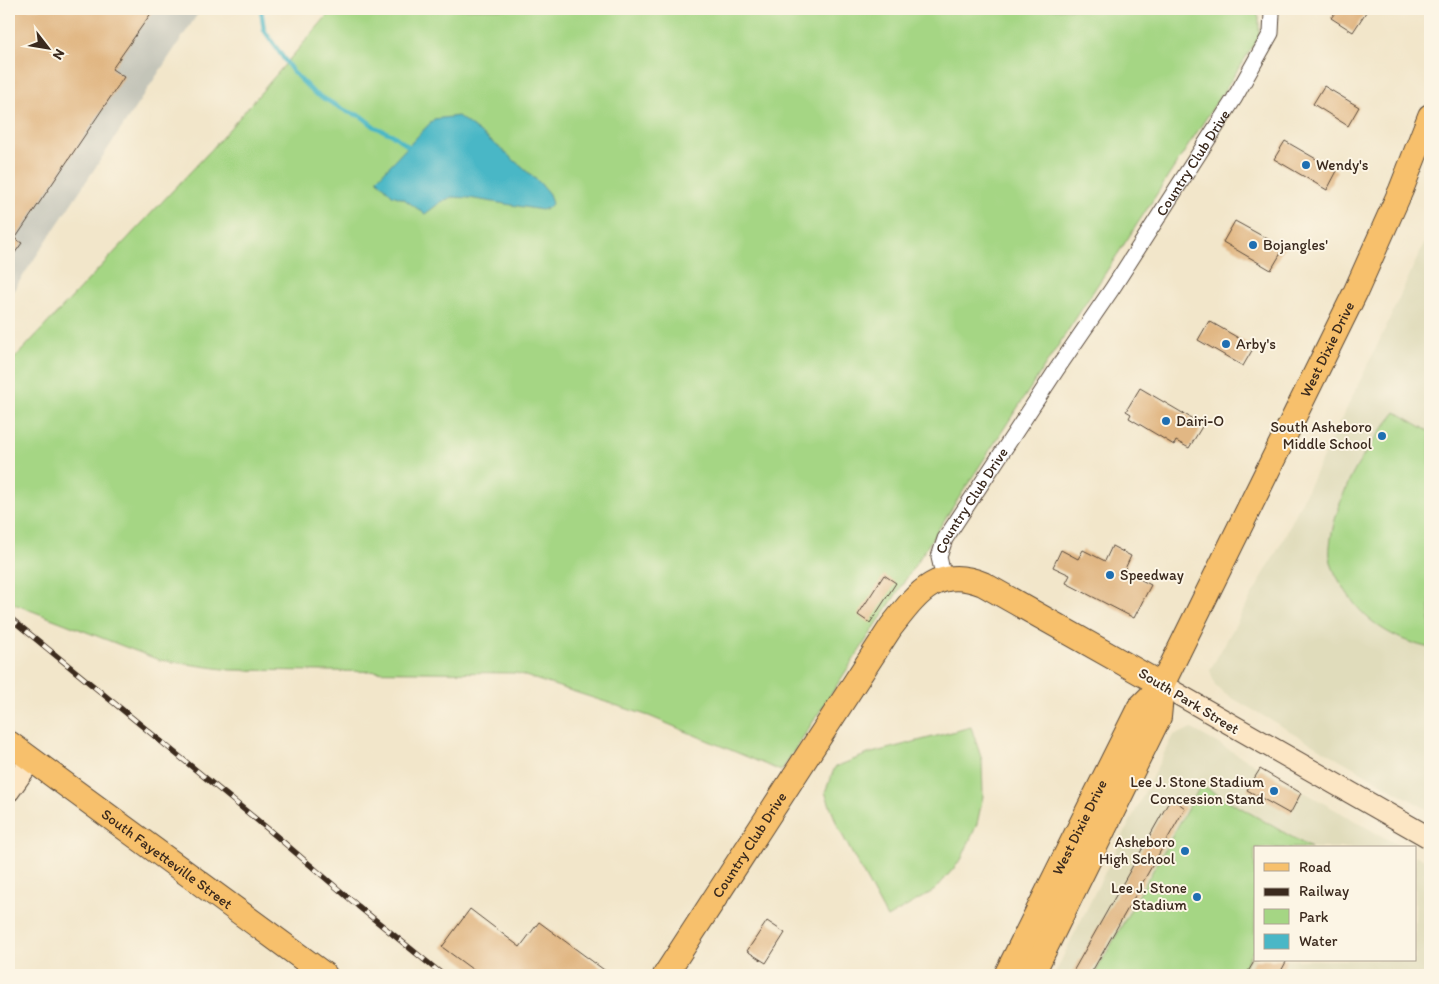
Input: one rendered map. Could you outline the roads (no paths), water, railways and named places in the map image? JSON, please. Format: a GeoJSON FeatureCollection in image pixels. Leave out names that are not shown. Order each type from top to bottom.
{"type":"FeatureCollection","features":[{"type":"Feature","properties":{"kind":"main road","name":"West Dixie Drive"},"geometry":{"type":"LineString","coordinates":[[1006,975],[1139,708],[1162,685],[1355,293],[1392,210],[1430,116]]}},
{"type":"Feature","properties":{"kind":"main road","name":"South Park Street"},"geometry":{"type":"LineString","coordinates":[[944,579],[961,577],[983,584],[1430,838]]}},
{"type":"Feature","properties":{"kind":"main road","name":"Country Club Drive"},"geometry":{"type":"LineString","coordinates":[[665,975],[891,627],[915,597],[928,586],[944,579]]}},
{"type":"Feature","properties":{"kind":"main road","name":"West Dixie Drive"},"geometry":{"type":"LineString","coordinates":[[1032,975],[1160,717],[1162,685]]}},
{"type":"Feature","properties":{"kind":"main road","name":"South Fayetteville Street"},"geometry":{"type":"LineString","coordinates":[[9,743],[325,975]]}},
{"type":"Feature","properties":{"kind":"main road"},"geometry":{"type":"LineString","coordinates":[[9,791],[31,760]]}},
{"type":"Feature","properties":{"kind":"street","name":"Country Club Drive"},"geometry":{"type":"LineString","coordinates":[[944,579],[939,557],[945,539],[1056,369],[1112,289],[1234,99],[1271,33],[1271,11]]}},
{"type":"Feature","properties":{"kind":"water"},"geometry":{"type":"Polygon","coordinates":[[[458,116],[500,148],[540,183],[549,194],[552,204],[542,210],[452,197],[441,202],[425,214],[404,199],[392,195],[377,179],[434,119],[458,116]]]}},
{"type":"Feature","properties":{"kind":"waterway"},"geometry":{"type":"LineString","coordinates":[[261,9],[264,30],[293,72],[314,93],[348,112],[361,116],[375,127],[393,135],[412,149]]}},
{"type":"Feature","properties":{"kind":"railway"},"geometry":{"type":"LineString","coordinates":[[9,617],[443,975]]}},
{"type":"Feature","properties":{"kind":"place","name":"Wendy's"},"geometry":{"type":"Point","coordinates":[1306,165]}},
{"type":"Feature","properties":{"kind":"place","name":"Bojangles'"},"geometry":{"type":"Point","coordinates":[1253,245]}},
{"type":"Feature","properties":{"kind":"place","name":"Arby's"},"geometry":{"type":"Point","coordinates":[1226,344]}},
{"type":"Feature","properties":{"kind":"place","name":"Dairi-O"},"geometry":{"type":"Point","coordinates":[1166,421]}},
{"type":"Feature","properties":{"kind":"place","name":"South Asheboro Middle School"},"geometry":{"type":"Point","coordinates":[1382,436]}},
{"type":"Feature","properties":{"kind":"place","name":"Speedway"},"geometry":{"type":"Point","coordinates":[1110,575]}},
{"type":"Feature","properties":{"kind":"place","name":"Lee J. Stone Stadium Concession Stand"},"geometry":{"type":"Point","coordinates":[1274,791]}},
{"type":"Feature","properties":{"kind":"place","name":"Asheboro High School"},"geometry":{"type":"Point","coordinates":[1185,851]}},
{"type":"Feature","properties":{"kind":"place","name":"Lee J. Stone Stadium"},"geometry":{"type":"Point","coordinates":[1197,897]}}]}
